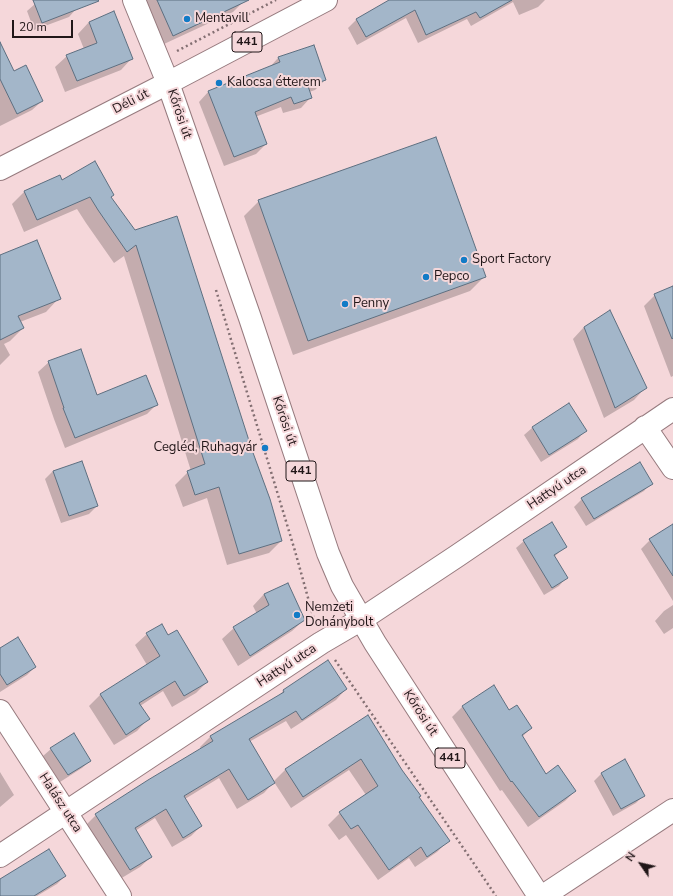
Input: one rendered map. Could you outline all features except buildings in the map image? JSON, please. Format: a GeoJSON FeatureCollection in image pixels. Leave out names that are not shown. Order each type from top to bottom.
{"type":"FeatureCollection","features":[{"type":"Feature","properties":{"kind":"street","name":"Kőrösi út"},"geometry":{"type":"LineString","coordinates":[[134,0],[168,83],[252,326],[328,553],[342,586],[362,618],[375,643],[539,896]]}},
{"type":"Feature","properties":{"kind":"street","name":"Déli út"},"geometry":{"type":"LineString","coordinates":[[0,169],[326,0]]}},
{"type":"Feature","properties":{"kind":"street","name":"Hattyú utca"},"geometry":{"type":"LineString","coordinates":[[0,856],[321,643],[457,556],[673,409]]}},
{"type":"Feature","properties":{"kind":"street"},"geometry":{"type":"LineString","coordinates":[[645,427],[673,468]]}},
{"type":"Feature","properties":{"kind":"street","name":"Halász utca"},"geometry":{"type":"LineString","coordinates":[[0,711],[120,896]]}},
{"type":"Feature","properties":{"kind":"street"},"geometry":{"type":"LineString","coordinates":[[543,896],[673,810]]}},
{"type":"Feature","properties":{"kind":"path"},"geometry":{"type":"LineString","coordinates":[[159,61],[276,0]]}},
{"type":"Feature","properties":{"kind":"path"},"geometry":{"type":"LineString","coordinates":[[215,287],[295,551],[321,643],[332,656],[496,896]]}},
{"type":"Feature","properties":{"kind":"place","name":"Mentavill"},"geometry":{"type":"Point","coordinates":[187,19]}},
{"type":"Feature","properties":{"kind":"place","name":"Kalocsa étterem"},"geometry":{"type":"Point","coordinates":[219,83]}},
{"type":"Feature","properties":{"kind":"place","name":"Sport Factory"},"geometry":{"type":"Point","coordinates":[464,260]}},
{"type":"Feature","properties":{"kind":"place","name":"Pepco"},"geometry":{"type":"Point","coordinates":[426,277]}},
{"type":"Feature","properties":{"kind":"place","name":"Penny"},"geometry":{"type":"Point","coordinates":[345,304]}},
{"type":"Feature","properties":{"kind":"place","name":"Cegléd, Ruhagyár"},"geometry":{"type":"Point","coordinates":[265,448]}},
{"type":"Feature","properties":{"kind":"place","name":"Nemzeti Dohánybolt"},"geometry":{"type":"Point","coordinates":[297,615]}}]}
